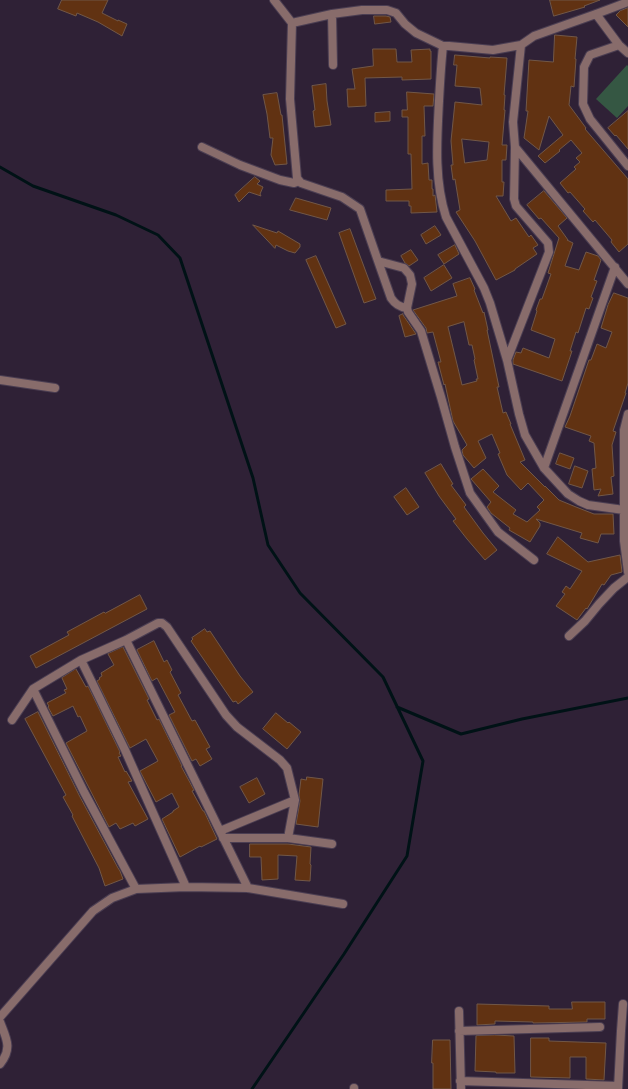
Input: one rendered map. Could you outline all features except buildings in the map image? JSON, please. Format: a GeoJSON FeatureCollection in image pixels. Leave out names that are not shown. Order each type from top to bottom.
{"type":"FeatureCollection","features":[{"type":"Feature","properties":{"kind":"street"},"geometry":{"type":"LineString","coordinates":[[274,0],[292,23],[290,99],[297,178],[301,183],[342,197],[360,209],[391,298],[394,303],[400,307],[407,308]]}},
{"type":"Feature","properties":{"kind":"street"},"geometry":{"type":"LineString","coordinates":[[292,23],[332,14],[362,10],[387,10],[396,12],[405,24],[416,33],[443,46],[493,50],[521,45],[534,36],[628,2]]}},
{"type":"Feature","properties":{"kind":"street"},"geometry":{"type":"LineString","coordinates":[[332,14],[333,65]]}},
{"type":"Feature","properties":{"kind":"street"},"geometry":{"type":"LineString","coordinates":[[596,14],[628,53]]}},
{"type":"Feature","properties":{"kind":"street"},"geometry":{"type":"LineString","coordinates":[[507,360],[549,252],[548,243],[516,206],[514,199],[515,147],[513,122],[521,45]]}},
{"type":"Feature","properties":{"kind":"street"},"geometry":{"type":"LineString","coordinates":[[620,45],[590,55],[584,67],[583,104],[590,119],[628,166]]}},
{"type":"Feature","properties":{"kind":"street"},"geometry":{"type":"LineString","coordinates":[[443,46],[436,145],[442,206],[446,217],[490,302],[507,360],[518,410],[526,435],[544,468],[568,494],[588,505],[624,510]]}},
{"type":"Feature","properties":{"kind":"street"},"geometry":{"type":"LineString","coordinates":[[202,147],[240,165],[280,180],[294,183],[299,181]]}},
{"type":"Feature","properties":{"kind":"street"},"geometry":{"type":"LineString","coordinates":[[515,147],[628,284]]}},
{"type":"Feature","properties":{"kind":"street"},"geometry":{"type":"LineString","coordinates":[[378,261],[404,268],[410,275],[412,284],[407,308],[408,312],[421,332],[470,493],[498,532],[534,560]]}},
{"type":"Feature","properties":{"kind":"street"},"geometry":{"type":"LineString","coordinates":[[544,468],[615,267]]}},
{"type":"Feature","properties":{"kind":"street"},"geometry":{"type":"LineString","coordinates":[[0,380],[55,388]]}},
{"type":"Feature","properties":{"kind":"street"},"geometry":{"type":"LineString","coordinates":[[628,414],[624,430],[624,541],[628,572]]}},
{"type":"Feature","properties":{"kind":"street"},"geometry":{"type":"LineString","coordinates":[[569,636],[585,621],[614,588],[628,577]]}},
{"type":"Feature","properties":{"kind":"street"},"geometry":{"type":"LineString","coordinates":[[12,720],[33,689],[81,660],[162,623],[167,627],[226,715],[237,727],[280,760],[287,768],[295,800],[288,838]]}},
{"type":"Feature","properties":{"kind":"street"},"geometry":{"type":"LineString","coordinates":[[126,640],[248,888]]}},
{"type":"Feature","properties":{"kind":"street"},"geometry":{"type":"LineString","coordinates":[[81,660],[125,750],[186,887]]}},
{"type":"Feature","properties":{"kind":"street"},"geometry":{"type":"LineString","coordinates":[[33,689],[84,792],[136,889]]}},
{"type":"Feature","properties":{"kind":"street"},"geometry":{"type":"LineString","coordinates":[[222,834],[295,800]]}},
{"type":"Feature","properties":{"kind":"street"},"geometry":{"type":"LineString","coordinates":[[222,834],[288,838],[332,844]]}},
{"type":"Feature","properties":{"kind":"street"},"geometry":{"type":"LineString","coordinates":[[0,1017],[93,911],[112,898],[136,889],[186,887],[248,888],[343,904]]}},
{"type":"Feature","properties":{"kind":"street"},"geometry":{"type":"LineString","coordinates":[[459,1011],[461,1085],[618,1088],[623,1004]]}},
{"type":"Feature","properties":{"kind":"street"},"geometry":{"type":"LineString","coordinates":[[0,1022],[8,1042],[7,1051],[0,1064]]}},
{"type":"Feature","properties":{"kind":"street"},"geometry":{"type":"LineString","coordinates":[[459,1031],[600,1027]]}},
{"type":"Feature","properties":{"kind":"green space"},"geometry":{"type":"Polygon","coordinates":[[[627,65],[628,106],[617,118],[596,99],[627,65]]]}},
{"type":"Feature","properties":{"kind":"waterway"},"geometry":{"type":"LineString","coordinates":[[0,167],[33,186],[116,215],[158,235],[180,258],[253,478],[268,545],[300,593],[383,677],[423,761],[407,856],[344,954],[252,1089]]}},
{"type":"Feature","properties":{"kind":"waterway"},"geometry":{"type":"LineString","coordinates":[[397,707],[461,734],[522,719],[628,698]]}}]}
